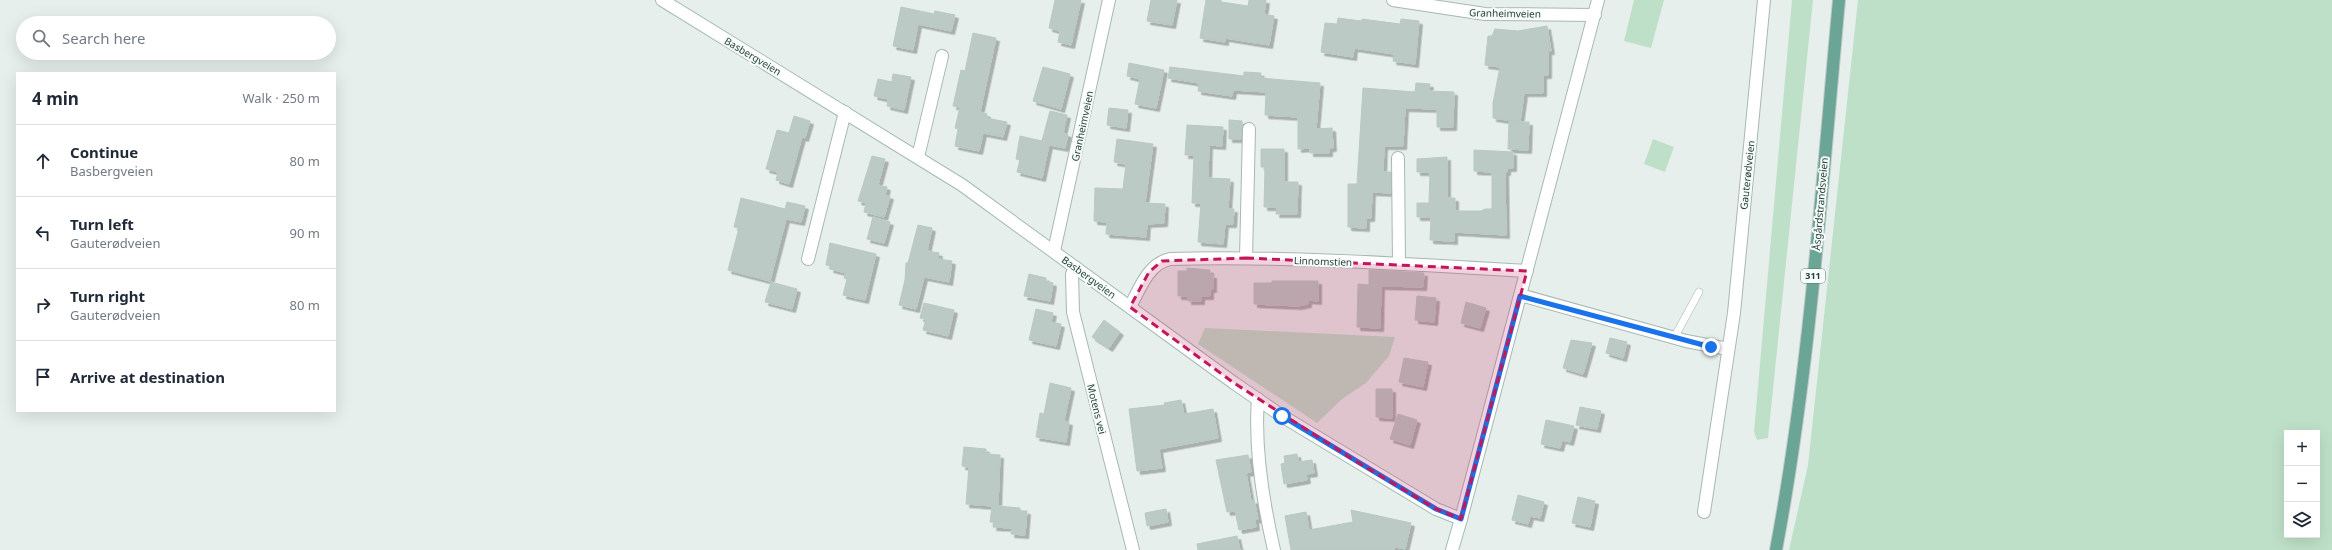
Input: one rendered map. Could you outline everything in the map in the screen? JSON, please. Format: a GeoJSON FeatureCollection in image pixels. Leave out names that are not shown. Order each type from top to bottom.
{"type":"FeatureCollection","features":[{"type":"Feature","properties":{"kind":"main road","name":"Åsgårdstrandsveien"},"geometry":{"type":"LineString","coordinates":[[1776,550],[1797,423],[1808,332],[1839,0]]}},
{"type":"Feature","properties":{"kind":"street","name":"Basbergveien"},"geometry":{"type":"LineString","coordinates":[[662,0],[918,157],[1054,252],[1258,399],[1370,470],[1436,509],[1461,519]]}},
{"type":"Feature","properties":{"kind":"street","name":"Granheimveien"},"geometry":{"type":"LineString","coordinates":[[1054,252],[1109,0]]}},
{"type":"Feature","properties":{"kind":"street","name":"Granheimveien"},"geometry":{"type":"LineString","coordinates":[[1393,0],[1485,14],[1595,15]]}},
{"type":"Feature","properties":{"kind":"street"},"geometry":{"type":"LineString","coordinates":[[1452,550],[1598,0]]}},
{"type":"Feature","properties":{"kind":"street","name":"Gauterødveien"},"geometry":{"type":"LineString","coordinates":[[1704,512],[1734,313],[1764,0]]}},
{"type":"Feature","properties":{"kind":"street"},"geometry":{"type":"LineString","coordinates":[[918,157],[942,56]]}},
{"type":"Feature","properties":{"kind":"street"},"geometry":{"type":"LineString","coordinates":[[808,259],[845,112]]}},
{"type":"Feature","properties":{"kind":"street"},"geometry":{"type":"LineString","coordinates":[[1246,258],[1249,129]]}},
{"type":"Feature","properties":{"kind":"street"},"geometry":{"type":"LineString","coordinates":[[1398,158],[1399,264]]}},
{"type":"Feature","properties":{"kind":"street","name":"Linnomstien"},"geometry":{"type":"LineString","coordinates":[[1130,307],[1149,272],[1162,261],[1192,258],[1246,258],[1527,271]]}},
{"type":"Feature","properties":{"kind":"street","name":"Motens vei"},"geometry":{"type":"LineString","coordinates":[[1075,267],[1072,274],[1073,312],[1133,550]]}},
{"type":"Feature","properties":{"kind":"street"},"geometry":{"type":"LineString","coordinates":[[1520,296],[1674,338],[1728,349]]}},
{"type":"Feature","properties":{"kind":"street"},"geometry":{"type":"LineString","coordinates":[[1258,399],[1257,443],[1266,514],[1274,550]]}},
{"type":"Feature","properties":{"kind":"lane"},"geometry":{"type":"LineString","coordinates":[[1674,338],[1699,292]]}},
{"type":"Feature","properties":{"kind":"highlighted area"},"geometry":{"type":"Polygon","coordinates":[[[1246,258],[1527,271],[1461,519],[1436,509],[1357,462],[1234,383],[1130,307],[1149,272],[1162,261],[1246,258]]]}},
{"type":"Feature","properties":{"kind":"green space"},"geometry":{"type":"Polygon","coordinates":[[[1634,0],[1664,0],[1651,48],[1624,41],[1634,0]]]}},
{"type":"Feature","properties":{"kind":"green space"},"geometry":{"type":"Polygon","coordinates":[[[1792,0],[1813,0],[1768,438],[1757,440],[1754,432],[1792,0]]]}},
{"type":"Feature","properties":{"kind":"green space"},"geometry":{"type":"Polygon","coordinates":[[[1858,0],[2332,0],[2332,550],[1789,550],[1808,465],[1858,0]]]}},
{"type":"Feature","properties":{"kind":"green space"},"geometry":{"type":"Polygon","coordinates":[[[1653,139],[1674,147],[1665,172],[1644,164],[1653,139]]]}},
{"type":"Feature","properties":{"kind":"green space"},"geometry":{"type":"Polygon","coordinates":[[[1205,328],[1395,337],[1389,356],[1366,383],[1342,399],[1317,423],[1198,344],[1205,328]]]}},
{"type":"Feature","properties":{"kind":"building"},"geometry":{"type":"Polygon","coordinates":[[[1055,0],[1081,0],[1071,45],[1058,42],[1060,31],[1049,28],[1055,0]]]}},
{"type":"Feature","properties":{"kind":"building"},"geometry":{"type":"Polygon","coordinates":[[[1151,0],[1177,0],[1172,25],[1147,21],[1151,0]]]}},
{"type":"Feature","properties":{"kind":"building"},"geometry":{"type":"Polygon","coordinates":[[[1206,0],[1221,0],[1221,2],[1248,6],[1249,0],[1266,0],[1264,14],[1274,16],[1269,45],[1225,38],[1225,42],[1200,38],[1206,0]]]}},
{"type":"Feature","properties":{"kind":"building"},"geometry":{"type":"Polygon","coordinates":[[[901,7],[934,14],[935,11],[955,15],[951,31],[918,24],[913,50],[893,46],[901,7]]]}},
{"type":"Feature","properties":{"kind":"building"},"geometry":{"type":"Polygon","coordinates":[[[1338,18],[1361,21],[1362,19],[1400,24],[1401,19],[1419,21],[1415,64],[1393,61],[1394,54],[1354,48],[1353,57],[1321,52],[1325,23],[1337,24],[1338,18]]]}},
{"type":"Feature","properties":{"kind":"building"},"geometry":{"type":"Polygon","coordinates":[[[1547,26],[1551,51],[1548,51],[1548,75],[1543,75],[1543,93],[1524,93],[1520,122],[1493,118],[1493,103],[1500,67],[1485,65],[1488,36],[1492,36],[1495,29],[1518,31],[1547,26]]]}},
{"type":"Feature","properties":{"kind":"building"},"geometry":{"type":"Polygon","coordinates":[[[973,33],[996,38],[980,112],[987,114],[986,118],[1007,122],[1003,137],[983,133],[979,151],[955,146],[958,129],[955,128],[960,107],[953,106],[961,70],[965,71],[973,33]]]}},
{"type":"Feature","properties":{"kind":"building"},"geometry":{"type":"Polygon","coordinates":[[[1129,63],[1164,70],[1156,108],[1135,104],[1140,79],[1127,76],[1129,63]]]}},
{"type":"Feature","properties":{"kind":"building"},"geometry":{"type":"Polygon","coordinates":[[[1043,67],[1070,74],[1061,109],[1033,101],[1043,67]]]}},
{"type":"Feature","properties":{"kind":"building"},"geometry":{"type":"Polygon","coordinates":[[[1170,67],[1244,76],[1244,72],[1261,73],[1260,78],[1320,83],[1316,129],[1332,128],[1333,148],[1329,148],[1329,153],[1310,153],[1310,148],[1298,149],[1298,117],[1265,115],[1266,92],[1233,90],[1232,96],[1198,91],[1199,83],[1168,78],[1170,67]]]}},
{"type":"Feature","properties":{"kind":"building"},"geometry":{"type":"Polygon","coordinates":[[[893,74],[911,77],[904,110],[887,106],[888,99],[874,96],[878,79],[892,82],[893,74]]]}},
{"type":"Feature","properties":{"kind":"building"},"geometry":{"type":"Polygon","coordinates":[[[1416,83],[1430,84],[1429,91],[1454,92],[1453,127],[1437,127],[1437,109],[1405,108],[1403,146],[1384,146],[1383,172],[1391,172],[1391,193],[1372,192],[1371,218],[1366,218],[1366,228],[1348,227],[1348,184],[1357,184],[1363,88],[1415,92],[1416,83]]]}},
{"type":"Feature","properties":{"kind":"building"},"geometry":{"type":"Polygon","coordinates":[[[1109,108],[1128,110],[1126,128],[1107,125],[1109,108]]]}},
{"type":"Feature","properties":{"kind":"building"},"geometry":{"type":"Polygon","coordinates":[[[1050,111],[1067,115],[1063,133],[1068,134],[1065,148],[1049,145],[1042,178],[1017,172],[1020,160],[1016,159],[1020,136],[1042,141],[1050,111]]]}},
{"type":"Feature","properties":{"kind":"building"},"geometry":{"type":"Polygon","coordinates":[[[794,116],[810,121],[805,138],[802,137],[789,184],[776,180],[778,172],[766,169],[777,130],[789,133],[794,116]]]}},
{"type":"Feature","properties":{"kind":"building"},"geometry":{"type":"Polygon","coordinates":[[[1229,120],[1242,121],[1241,139],[1229,139],[1229,120]]]}},
{"type":"Feature","properties":{"kind":"building"},"geometry":{"type":"Polygon","coordinates":[[[1509,122],[1529,122],[1528,150],[1508,149],[1509,122]]]}},
{"type":"Feature","properties":{"kind":"building"},"geometry":{"type":"Polygon","coordinates":[[[1187,125],[1223,127],[1222,146],[1209,145],[1208,178],[1230,179],[1228,209],[1234,209],[1233,224],[1225,224],[1223,244],[1198,242],[1201,203],[1192,203],[1194,155],[1185,155],[1187,125]]]}},
{"type":"Feature","properties":{"kind":"building"},"geometry":{"type":"Polygon","coordinates":[[[1117,139],[1153,144],[1145,203],[1165,204],[1164,223],[1147,224],[1146,237],[1106,234],[1107,222],[1094,221],[1095,188],[1123,189],[1126,164],[1114,162],[1117,139]]]}},
{"type":"Feature","properties":{"kind":"building"},"geometry":{"type":"Polygon","coordinates":[[[1261,149],[1284,149],[1284,182],[1298,182],[1297,214],[1276,214],[1277,207],[1264,207],[1265,167],[1261,167],[1261,149]]]}},
{"type":"Feature","properties":{"kind":"building"},"geometry":{"type":"Polygon","coordinates":[[[1474,150],[1513,152],[1513,168],[1507,168],[1507,172],[1505,172],[1506,235],[1454,232],[1454,241],[1430,240],[1431,217],[1417,217],[1417,203],[1429,203],[1430,172],[1417,172],[1417,159],[1447,157],[1447,198],[1455,198],[1455,211],[1481,211],[1485,209],[1492,209],[1492,172],[1474,171],[1474,150]]]}},
{"type":"Feature","properties":{"kind":"building"},"geometry":{"type":"Polygon","coordinates":[[[872,156],[885,159],[878,185],[887,187],[885,195],[890,196],[884,217],[864,212],[866,203],[858,201],[872,156]]]}},
{"type":"Feature","properties":{"kind":"building"},"geometry":{"type":"Polygon","coordinates":[[[741,198],[785,209],[787,202],[805,206],[801,222],[786,219],[770,281],[728,270],[739,228],[734,227],[741,198]]]}},
{"type":"Feature","properties":{"kind":"building"},"geometry":{"type":"Polygon","coordinates":[[[873,217],[890,222],[884,243],[867,239],[873,217]]]}},
{"type":"Feature","properties":{"kind":"building"},"geometry":{"type":"Polygon","coordinates":[[[918,225],[932,228],[927,251],[939,253],[938,259],[952,261],[949,282],[924,277],[916,309],[899,305],[905,280],[906,263],[908,263],[918,225]]]}},
{"type":"Feature","properties":{"kind":"building"},"geometry":{"type":"Polygon","coordinates":[[[830,243],[876,254],[865,300],[843,295],[847,279],[844,278],[846,273],[830,269],[831,266],[826,265],[830,243]]]}},
{"type":"Feature","properties":{"kind":"building"},"geometry":{"type":"Polygon","coordinates":[[[1187,268],[1210,270],[1210,275],[1213,275],[1213,289],[1210,289],[1210,296],[1201,296],[1201,301],[1188,301],[1188,296],[1178,296],[1178,271],[1187,271],[1187,268]]]}},
{"type":"Feature","properties":{"kind":"building"},"geometry":{"type":"Polygon","coordinates":[[[1369,270],[1424,273],[1423,287],[1381,286],[1380,328],[1357,327],[1358,284],[1369,285],[1369,270]]]}},
{"type":"Feature","properties":{"kind":"building"},"geometry":{"type":"Polygon","coordinates":[[[1029,274],[1046,278],[1046,281],[1053,283],[1050,301],[1024,296],[1029,274]]]}},
{"type":"Feature","properties":{"kind":"building"},"geometry":{"type":"Polygon","coordinates":[[[1272,281],[1318,281],[1318,301],[1308,300],[1308,304],[1298,306],[1254,304],[1254,283],[1272,283],[1272,281]]]}},
{"type":"Feature","properties":{"kind":"building"},"geometry":{"type":"Polygon","coordinates":[[[771,282],[797,289],[792,309],[765,302],[771,282]]]}},
{"type":"Feature","properties":{"kind":"building"},"geometry":{"type":"Polygon","coordinates":[[[1417,296],[1436,298],[1434,322],[1415,320],[1417,296]]]}},
{"type":"Feature","properties":{"kind":"building"},"geometry":{"type":"Polygon","coordinates":[[[1466,302],[1486,308],[1480,328],[1461,323],[1466,302]]]}},
{"type":"Feature","properties":{"kind":"building"},"geometry":{"type":"Polygon","coordinates":[[[924,303],[954,310],[948,336],[923,330],[926,319],[920,318],[924,303]]]}},
{"type":"Feature","properties":{"kind":"building"},"geometry":{"type":"Polygon","coordinates":[[[1036,309],[1053,313],[1051,322],[1061,324],[1056,346],[1029,340],[1036,309]]]}},
{"type":"Feature","properties":{"kind":"building"},"geometry":{"type":"Polygon","coordinates":[[[1104,320],[1120,332],[1109,348],[1092,337],[1104,320]]]}},
{"type":"Feature","properties":{"kind":"building"},"geometry":{"type":"Polygon","coordinates":[[[1610,338],[1627,342],[1623,358],[1606,353],[1610,338]]]}},
{"type":"Feature","properties":{"kind":"building"},"geometry":{"type":"Polygon","coordinates":[[[1571,340],[1592,343],[1583,374],[1563,368],[1571,340]]]}},
{"type":"Feature","properties":{"kind":"building"},"geometry":{"type":"Polygon","coordinates":[[[1404,358],[1428,362],[1423,387],[1399,382],[1404,358]]]}},
{"type":"Feature","properties":{"kind":"building"},"geometry":{"type":"Polygon","coordinates":[[[1050,383],[1071,388],[1064,421],[1069,422],[1066,442],[1036,437],[1040,413],[1044,414],[1050,383]]]}},
{"type":"Feature","properties":{"kind":"building"},"geometry":{"type":"Polygon","coordinates":[[[1376,389],[1392,389],[1392,418],[1376,417],[1376,389]]]}},
{"type":"Feature","properties":{"kind":"building"},"geometry":{"type":"Polygon","coordinates":[[[1181,400],[1184,414],[1213,409],[1218,438],[1159,449],[1162,468],[1137,471],[1129,409],[1165,405],[1164,403],[1181,400]]]}},
{"type":"Feature","properties":{"kind":"building"},"geometry":{"type":"Polygon","coordinates":[[[1580,407],[1601,411],[1597,429],[1576,425],[1580,407]]]}},
{"type":"Feature","properties":{"kind":"building"},"geometry":{"type":"Polygon","coordinates":[[[1398,414],[1417,420],[1410,445],[1390,439],[1398,414]]]}},
{"type":"Feature","properties":{"kind":"building"},"geometry":{"type":"Polygon","coordinates":[[[1546,420],[1574,426],[1570,442],[1562,440],[1560,448],[1541,444],[1546,420]]]}},
{"type":"Feature","properties":{"kind":"building"},"geometry":{"type":"Polygon","coordinates":[[[964,447],[986,449],[986,454],[1000,455],[998,506],[1020,508],[1020,511],[1027,511],[1025,535],[1011,534],[1012,528],[993,527],[994,522],[990,522],[992,506],[966,504],[969,467],[962,466],[964,447]]]}},
{"type":"Feature","properties":{"kind":"building"},"geometry":{"type":"Polygon","coordinates":[[[1297,454],[1298,462],[1312,460],[1314,473],[1306,474],[1307,480],[1284,484],[1281,464],[1285,463],[1284,456],[1297,454]]]}},
{"type":"Feature","properties":{"kind":"building"},"geometry":{"type":"Polygon","coordinates":[[[1248,455],[1251,472],[1246,473],[1251,501],[1254,500],[1258,519],[1255,520],[1256,527],[1239,530],[1235,511],[1227,512],[1216,460],[1248,455]]]}},
{"type":"Feature","properties":{"kind":"building"},"geometry":{"type":"Polygon","coordinates":[[[1518,495],[1544,502],[1540,518],[1530,516],[1528,524],[1512,520],[1518,495]]]}},
{"type":"Feature","properties":{"kind":"building"},"geometry":{"type":"Polygon","coordinates":[[[1578,497],[1595,501],[1590,527],[1572,523],[1578,497]]]}},
{"type":"Feature","properties":{"kind":"building"},"geometry":{"type":"Polygon","coordinates":[[[1166,509],[1168,522],[1147,526],[1145,513],[1166,509]]]}},
{"type":"Feature","properties":{"kind":"building"},"geometry":{"type":"Polygon","coordinates":[[[1351,510],[1411,523],[1405,549],[1395,547],[1394,550],[1291,550],[1285,516],[1306,512],[1309,530],[1353,522],[1351,510]]]}},
{"type":"Feature","properties":{"kind":"building"},"geometry":{"type":"Polygon","coordinates":[[[1237,536],[1240,550],[1198,550],[1197,544],[1237,536]]]}},
{"type":"Feature","properties":{"kind":"route"},"geometry":{"type":"LineString","coordinates":[[1282,416],[1436,509],[1461,519],[1520,296],[1537,299],[1612,321],[1711,347]]}}]}
